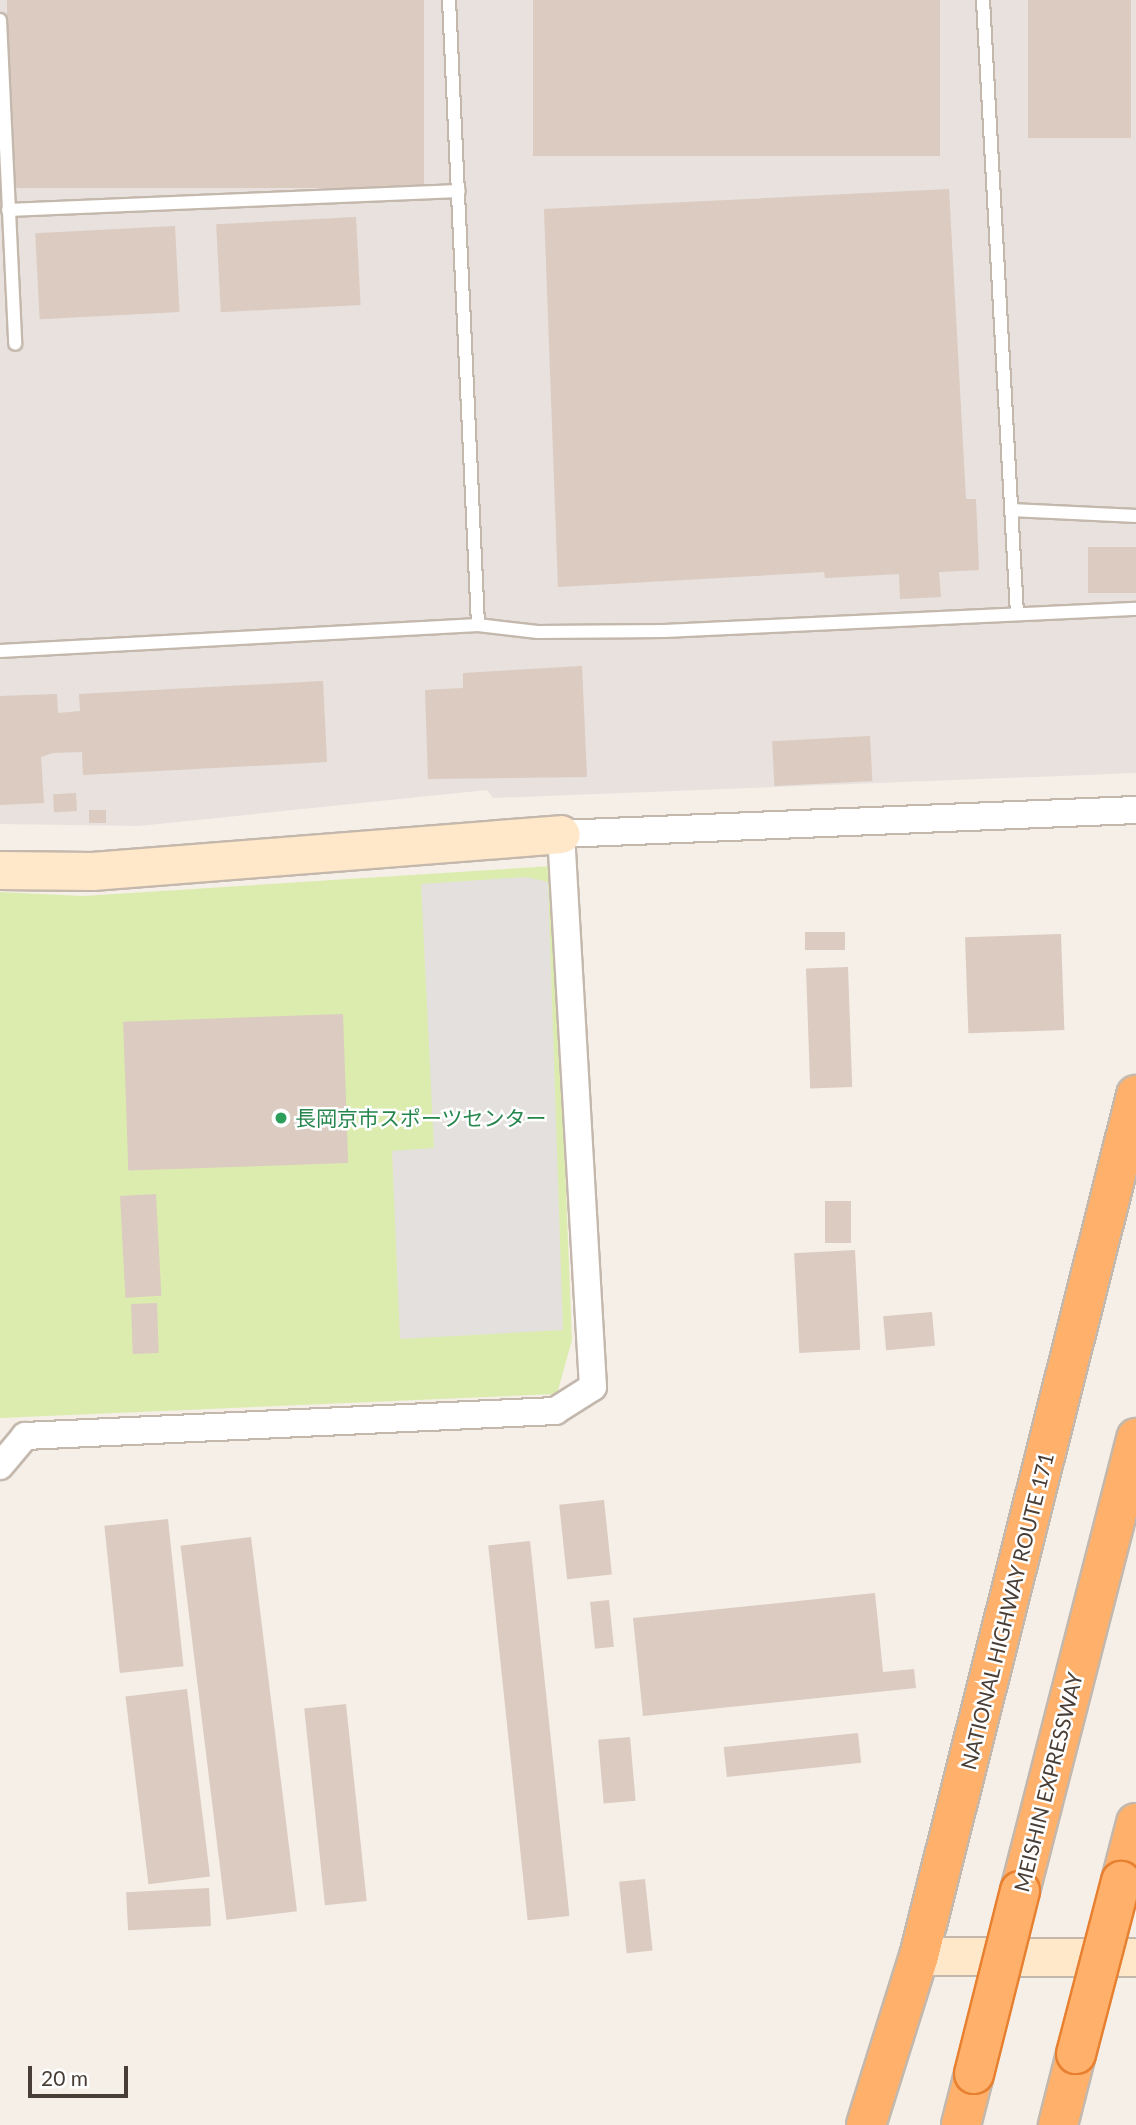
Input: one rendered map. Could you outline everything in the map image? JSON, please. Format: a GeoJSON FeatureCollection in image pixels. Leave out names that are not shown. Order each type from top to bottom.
{"type":"FeatureCollection","features":[{"type":"Feature","properties":{"kind":"highway","name":"NATIONAL HIGHWAY ROUTE 171"},"geometry":{"type":"LineString","coordinates":[[866,2125],[919,1956],[1136,1095]]}},
{"type":"Feature","properties":{"kind":"highway","name":"MEISHIN EXPRESSWAY"},"geometry":{"type":"LineString","coordinates":[[961,2125],[1136,1438]]}},
{"type":"Feature","properties":{"kind":"highway"},"geometry":{"type":"LineString","coordinates":[[1058,2125],[1136,1823]]}},
{"type":"Feature","properties":{"kind":"street"},"geometry":{"type":"LineString","coordinates":[[0,870],[92,871],[561,834],[1136,810]]}},
{"type":"Feature","properties":{"kind":"street"},"geometry":{"type":"LineString","coordinates":[[0,1466],[24,1436],[555,1410],[593,1387],[561,834]]}},
{"type":"Feature","properties":{"kind":"street"},"geometry":{"type":"LineString","coordinates":[[919,1956],[1136,1957]]}},
{"type":"Feature","properties":{"kind":"lane"},"geometry":{"type":"LineString","coordinates":[[449,0],[478,625]]}},
{"type":"Feature","properties":{"kind":"lane"},"geometry":{"type":"LineString","coordinates":[[983,0],[1017,614]]}},
{"type":"Feature","properties":{"kind":"lane"},"geometry":{"type":"LineString","coordinates":[[0,20],[15,344]]}},
{"type":"Feature","properties":{"kind":"lane"},"geometry":{"type":"LineString","coordinates":[[8,211],[459,191]]}},
{"type":"Feature","properties":{"kind":"lane"},"geometry":{"type":"LineString","coordinates":[[1012,510],[1136,516]]}},
{"type":"Feature","properties":{"kind":"lane"},"geometry":{"type":"LineString","coordinates":[[0,651],[478,625],[538,632],[664,631],[1136,609]]}},
{"type":"Feature","properties":{"kind":"shaded area"},"geometry":{"type":"Polygon","coordinates":[[[0,0],[1136,0],[1136,773],[493,798],[487,790],[139,826],[0,824],[0,0]]]}},
{"type":"Feature","properties":{"kind":"shaded area"},"geometry":{"type":"Polygon","coordinates":[[[526,877],[548,882],[563,1330],[400,1339],[392,1151],[434,1148],[421,884],[526,877]]]}},
{"type":"Feature","properties":{"kind":"green space","name":"長岡京市スポーツセンター"},"geometry":{"type":"Polygon","coordinates":[[[553,866],[572,1340],[557,1394],[0,1418],[0,892],[83,896],[553,866]]]}},
{"type":"Feature","properties":{"kind":"building"},"geometry":{"type":"Polygon","coordinates":[[[7,0],[424,0],[424,188],[7,188],[7,0]]]}},
{"type":"Feature","properties":{"kind":"building"},"geometry":{"type":"Polygon","coordinates":[[[533,0],[940,0],[940,156],[533,156],[533,0]]]}},
{"type":"Feature","properties":{"kind":"building"},"geometry":{"type":"Polygon","coordinates":[[[1028,0],[1131,0],[1131,138],[1028,138],[1028,0]]]}},
{"type":"Feature","properties":{"kind":"building"},"geometry":{"type":"Polygon","coordinates":[[[949,189],[966,499],[976,499],[979,570],[939,572],[941,597],[900,599],[899,574],[825,578],[824,572],[558,587],[544,209],[949,189]]]}},
{"type":"Feature","properties":{"kind":"building"},"geometry":{"type":"Polygon","coordinates":[[[356,217],[361,305],[221,312],[216,224],[356,217]]]}},
{"type":"Feature","properties":{"kind":"building"},"geometry":{"type":"Polygon","coordinates":[[[175,226],[180,312],[40,319],[35,233],[175,226]]]}},
{"type":"Feature","properties":{"kind":"building"},"geometry":{"type":"Polygon","coordinates":[[[1088,547],[1136,547],[1136,593],[1088,593],[1088,547]]]}},
{"type":"Feature","properties":{"kind":"building"},"geometry":{"type":"Polygon","coordinates":[[[582,666],[587,777],[428,779],[425,690],[463,688],[463,673],[582,666]]]}},
{"type":"Feature","properties":{"kind":"building"},"geometry":{"type":"Polygon","coordinates":[[[323,681],[327,762],[83,775],[82,752],[53,753],[41,757],[44,803],[0,805],[0,696],[57,694],[58,713],[80,711],[79,694],[323,681]]]}},
{"type":"Feature","properties":{"kind":"building"},"geometry":{"type":"Polygon","coordinates":[[[870,736],[872,781],[774,786],[772,741],[870,736]]]}},
{"type":"Feature","properties":{"kind":"building"},"geometry":{"type":"Polygon","coordinates":[[[76,793],[77,811],[54,812],[53,794],[76,793]]]}},
{"type":"Feature","properties":{"kind":"building"},"geometry":{"type":"Polygon","coordinates":[[[89,810],[106,810],[106,823],[89,823],[89,810]]]}},
{"type":"Feature","properties":{"kind":"building"},"geometry":{"type":"Polygon","coordinates":[[[805,932],[845,932],[845,950],[805,950],[805,932]]]}},
{"type":"Feature","properties":{"kind":"building"},"geometry":{"type":"Polygon","coordinates":[[[1061,934],[1064,1030],[968,1033],[965,937],[1061,934]]]}},
{"type":"Feature","properties":{"kind":"building"},"geometry":{"type":"Polygon","coordinates":[[[848,967],[852,1087],[810,1088],[806,968],[848,967]]]}},
{"type":"Feature","properties":{"kind":"building"},"geometry":{"type":"Polygon","coordinates":[[[343,1014],[348,1163],[128,1171],[123,1022],[343,1014]]]}},
{"type":"Feature","properties":{"kind":"building"},"geometry":{"type":"Polygon","coordinates":[[[156,1194],[161,1296],[125,1298],[120,1196],[156,1194]]]}},
{"type":"Feature","properties":{"kind":"building"},"geometry":{"type":"Polygon","coordinates":[[[825,1201],[851,1201],[851,1243],[825,1243],[825,1201]]]}},
{"type":"Feature","properties":{"kind":"building"},"geometry":{"type":"Polygon","coordinates":[[[855,1250],[860,1350],[799,1353],[794,1253],[855,1250]]]}},
{"type":"Feature","properties":{"kind":"building"},"geometry":{"type":"Polygon","coordinates":[[[157,1303],[159,1353],[133,1354],[131,1304],[157,1303]]]}},
{"type":"Feature","properties":{"kind":"building"},"geometry":{"type":"Polygon","coordinates":[[[932,1312],[935,1346],[886,1350],[883,1316],[932,1312]]]}},
{"type":"Feature","properties":{"kind":"building"},"geometry":{"type":"Polygon","coordinates":[[[604,1500],[612,1575],[567,1579],[559,1505],[604,1500]]]}},
{"type":"Feature","properties":{"kind":"building"},"geometry":{"type":"Polygon","coordinates":[[[168,1519],[183,1666],[120,1673],[104,1526],[168,1519]]]}},
{"type":"Feature","properties":{"kind":"building"},"geometry":{"type":"Polygon","coordinates":[[[251,1537],[297,1911],[226,1920],[181,1546],[251,1537]]]}},
{"type":"Feature","properties":{"kind":"building"},"geometry":{"type":"Polygon","coordinates":[[[530,1541],[569,1916],[528,1920],[488,1545],[530,1541]]]}},
{"type":"Feature","properties":{"kind":"building"},"geometry":{"type":"Polygon","coordinates":[[[875,1593],[883,1672],[914,1669],[916,1688],[643,1716],[633,1618],[875,1593]]]}},
{"type":"Feature","properties":{"kind":"building"},"geometry":{"type":"Polygon","coordinates":[[[609,1600],[614,1647],[595,1649],[590,1602],[609,1600]]]}},
{"type":"Feature","properties":{"kind":"building"},"geometry":{"type":"Polygon","coordinates":[[[187,1689],[210,1877],[148,1884],[125,1697],[187,1689]]]}},
{"type":"Feature","properties":{"kind":"building"},"geometry":{"type":"Polygon","coordinates":[[[346,1704],[367,1901],[325,1905],[304,1708],[346,1704]]]}},
{"type":"Feature","properties":{"kind":"building"},"geometry":{"type":"Polygon","coordinates":[[[858,1733],[861,1763],[727,1777],[724,1747],[858,1733]]]}},
{"type":"Feature","properties":{"kind":"building"},"geometry":{"type":"Polygon","coordinates":[[[630,1737],[636,1801],[604,1804],[598,1740],[630,1737]]]}},
{"type":"Feature","properties":{"kind":"building"},"geometry":{"type":"Polygon","coordinates":[[[645,1879],[653,1951],[627,1953],[619,1882],[645,1879]]]}},
{"type":"Feature","properties":{"kind":"building"},"geometry":{"type":"Polygon","coordinates":[[[209,1888],[211,1926],[128,1930],[126,1892],[209,1888]]]}},
{"type":"Feature","properties":{"kind":"place","name":"長岡京市スポーツセンター"},"geometry":{"type":"Point","coordinates":[281,1118]}}]}
